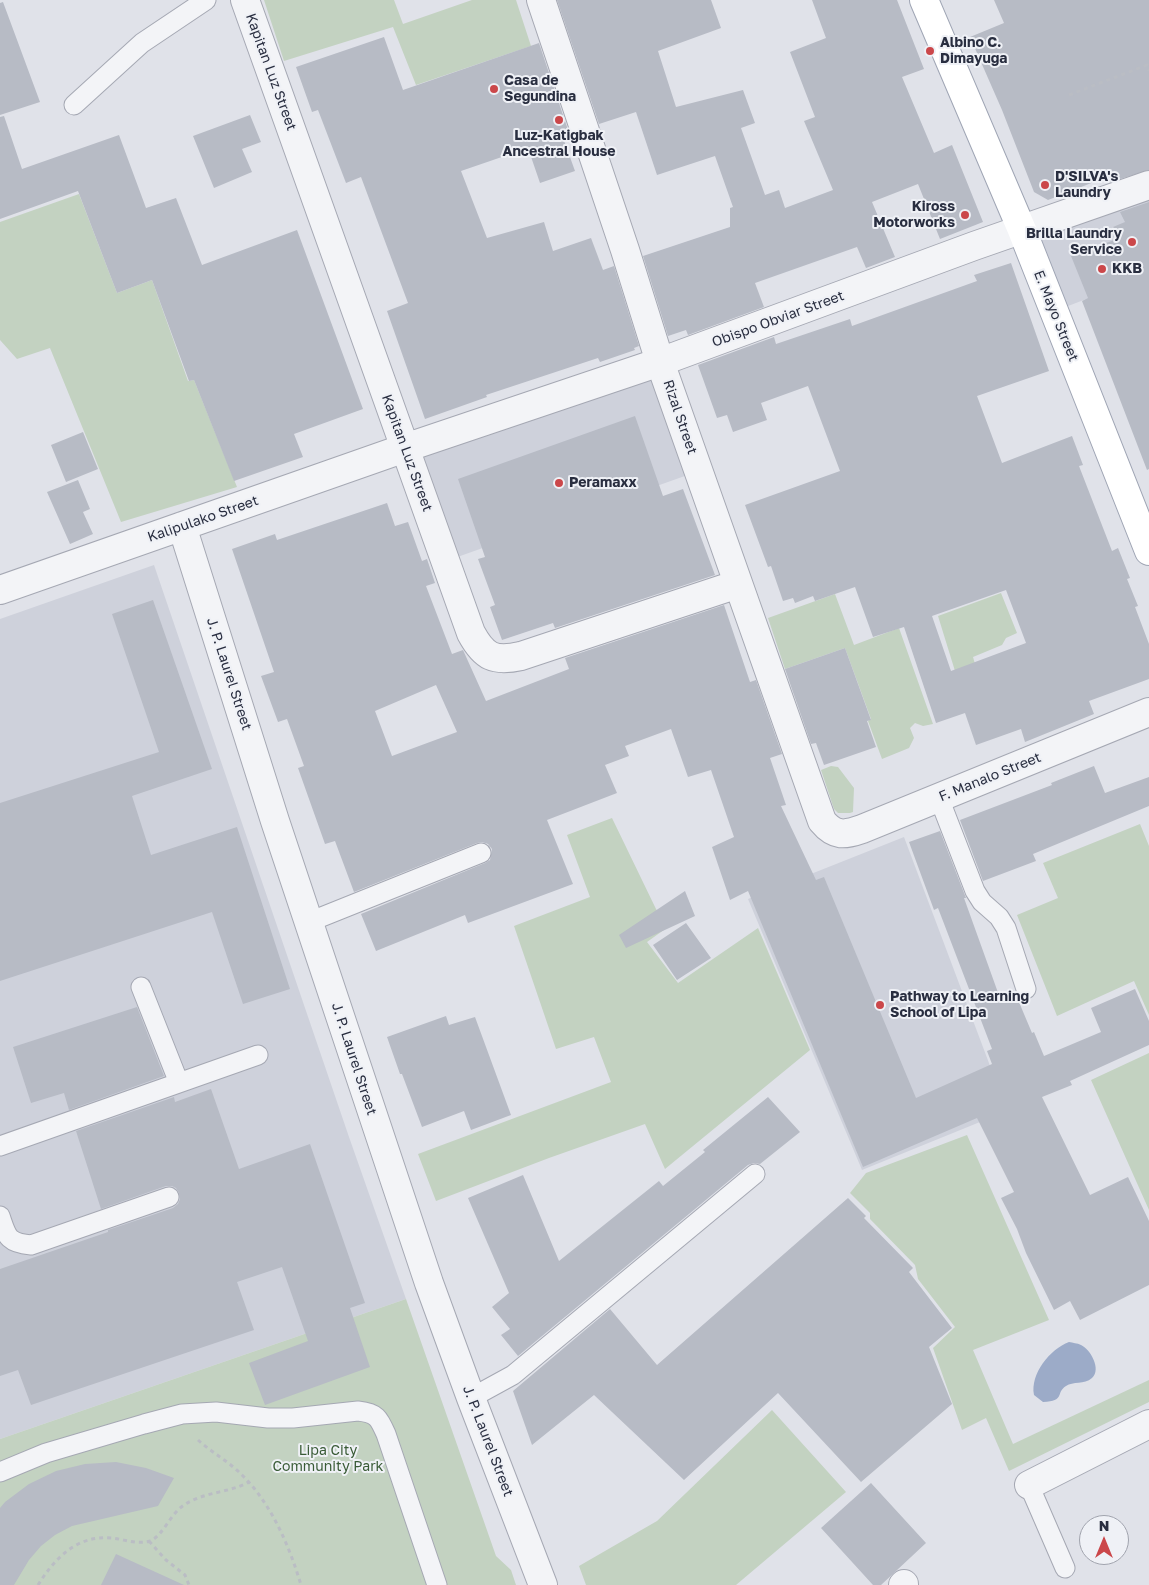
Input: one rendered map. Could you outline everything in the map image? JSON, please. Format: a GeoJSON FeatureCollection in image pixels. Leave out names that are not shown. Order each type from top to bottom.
{"type":"FeatureCollection","features":[{"type":"Feature","properties":{"kind":"main road","name":"E. Mayo Street"},"geometry":{"type":"LineString","coordinates":[[924,0],[1140,503],[1149,551]]}},
{"type":"Feature","properties":{"kind":"street","name":"Kapitan Luz Street"},"geometry":{"type":"LineString","coordinates":[[245,0],[471,633],[479,647],[491,657],[506,660],[738,584]]}},
{"type":"Feature","properties":{"kind":"street","name":"Rizal Street"},"geometry":{"type":"LineString","coordinates":[[541,0],[625,250],[660,362],[822,821],[829,830]]}},
{"type":"Feature","properties":{"kind":"street","name":"Obispo Obviar Street"},"geometry":{"type":"LineString","coordinates":[[405,448],[660,362],[1149,184]]}},
{"type":"Feature","properties":{"kind":"street","name":"Kalipulako Street"},"geometry":{"type":"LineString","coordinates":[[0,590],[405,448]]}},
{"type":"Feature","properties":{"kind":"street","name":"J. P. Laurel Street"},"geometry":{"type":"LineString","coordinates":[[182,526],[309,922],[429,1283],[543,1585]]}},
{"type":"Feature","properties":{"kind":"street","name":"F. Manalo Street"},"geometry":{"type":"LineString","coordinates":[[829,830],[846,834],[1149,712]]}},
{"type":"Feature","properties":{"kind":"street"},"geometry":{"type":"LineString","coordinates":[[1029,1485],[1148,1426]]}},
{"type":"Feature","properties":{"kind":"lane"},"geometry":{"type":"LineString","coordinates":[[74,105],[142,43],[206,0]]}},
{"type":"Feature","properties":{"kind":"lane"},"geometry":{"type":"LineString","coordinates":[[939,798],[975,891],[982,902],[999,917],[1006,928],[1026,989]]}},
{"type":"Feature","properties":{"kind":"lane"},"geometry":{"type":"LineString","coordinates":[[309,922],[481,853]]}},
{"type":"Feature","properties":{"kind":"lane"},"geometry":{"type":"LineString","coordinates":[[140,987],[179,1083]]}},
{"type":"Feature","properties":{"kind":"lane"},"geometry":{"type":"LineString","coordinates":[[0,1146],[258,1055]]}},
{"type":"Feature","properties":{"kind":"lane"},"geometry":{"type":"LineString","coordinates":[[472,1398],[513,1375],[756,1174]]}},
{"type":"Feature","properties":{"kind":"lane"},"geometry":{"type":"LineString","coordinates":[[0,1216],[7,1236],[18,1244],[31,1245],[170,1197]]}},
{"type":"Feature","properties":{"kind":"lane"},"geometry":{"type":"LineString","coordinates":[[0,1472],[46,1454],[182,1414],[216,1412],[268,1418],[293,1418],[358,1411],[368,1412],[376,1415],[386,1434],[438,1585]]}},
{"type":"Feature","properties":{"kind":"lane"},"geometry":{"type":"LineString","coordinates":[[1029,1485],[1065,1568]]}},
{"type":"Feature","properties":{"kind":"path"},"geometry":{"type":"LineString","coordinates":[[1069,95],[1147,65],[1149,71]]}},
{"type":"Feature","properties":{"kind":"path"},"geometry":{"type":"LineString","coordinates":[[182,1414],[193,1436],[231,1465],[249,1482],[269,1510],[284,1538],[301,1585]]}},
{"type":"Feature","properties":{"kind":"path"},"geometry":{"type":"LineString","coordinates":[[38,1585],[60,1555],[76,1544],[92,1539],[111,1538],[131,1542],[149,1541],[156,1538],[175,1512],[184,1504],[195,1499],[239,1487],[249,1482]]}},
{"type":"Feature","properties":{"kind":"path"},"geometry":{"type":"LineString","coordinates":[[149,1541],[166,1560],[186,1574],[189,1585]]}},
{"type":"Feature","properties":{"kind":"shaded area"},"geometry":{"type":"Polygon","coordinates":[[[1149,186],[1149,275],[1055,311],[1024,231],[1149,186]]]}},
{"type":"Feature","properties":{"kind":"shaded area"},"geometry":{"type":"Polygon","coordinates":[[[659,366],[696,472],[449,560],[409,450],[659,366]]]}},
{"type":"Feature","properties":{"kind":"shaded area"},"geometry":{"type":"Polygon","coordinates":[[[154,565],[406,1299],[0,1439],[0,619],[154,565]]]}},
{"type":"Feature","properties":{"kind":"shaded area","name":"Pathway to Learning School of Lipa"},"geometry":{"type":"Polygon","coordinates":[[[904,837],[1007,1111],[862,1170],[748,899],[904,837]]]}},
{"type":"Feature","properties":{"kind":"green space"},"geometry":{"type":"Polygon","coordinates":[[[264,0],[394,0],[403,24],[472,0],[516,0],[531,46],[416,85],[393,27],[284,61],[264,0]]]}},
{"type":"Feature","properties":{"kind":"green space"},"geometry":{"type":"Polygon","coordinates":[[[79,194],[117,293],[152,280],[188,381],[194,380],[237,487],[121,522],[50,348],[17,359],[0,340],[0,222],[79,194]]]}},
{"type":"Feature","properties":{"kind":"green space"},"geometry":{"type":"Polygon","coordinates":[[[1001,593],[1017,633],[1006,638],[1002,645],[973,657],[975,664],[955,671],[938,616],[1001,593]]]}},
{"type":"Feature","properties":{"kind":"green space"},"geometry":{"type":"Polygon","coordinates":[[[835,594],[854,645],[899,628],[933,724],[923,726],[915,723],[910,728],[914,738],[909,748],[882,759],[868,721],[871,719],[845,648],[785,669],[768,618],[835,594]]]}},
{"type":"Feature","properties":{"kind":"green space"},"geometry":{"type":"Polygon","coordinates":[[[831,766],[838,767],[854,788],[853,812],[838,813],[834,809],[821,770],[831,766]]]}},
{"type":"Feature","properties":{"kind":"green space"},"geometry":{"type":"Polygon","coordinates":[[[612,818],[656,909],[668,927],[647,942],[678,983],[758,928],[810,1050],[665,1169],[645,1124],[436,1201],[418,1154],[611,1082],[594,1037],[556,1049],[514,926],[590,897],[567,835],[612,818]]]}},
{"type":"Feature","properties":{"kind":"green space"},"geometry":{"type":"Polygon","coordinates":[[[1140,824],[1149,846],[1149,1015],[1134,981],[1057,1016],[1017,915],[1058,898],[1043,863],[1140,824]]]}},
{"type":"Feature","properties":{"kind":"green space"},"geometry":{"type":"Polygon","coordinates":[[[1149,1053],[1149,1210],[1091,1080],[1149,1053]]]}},
{"type":"Feature","properties":{"kind":"green space"},"geometry":{"type":"Polygon","coordinates":[[[967,1135],[1049,1320],[973,1350],[1013,1444],[1149,1380],[1149,1402],[1009,1471],[986,1418],[962,1430],[933,1348],[955,1327],[918,1279],[915,1265],[870,1219],[870,1213],[850,1193],[866,1173],[967,1135]]]}},
{"type":"Feature","properties":{"kind":"green space","name":"Lipa City Community Park"},"geometry":{"type":"Polygon","coordinates":[[[406,1299],[496,1556],[511,1570],[516,1585],[0,1585],[0,1439],[406,1299]]]}},
{"type":"Feature","properties":{"kind":"green space"},"geometry":{"type":"Polygon","coordinates":[[[772,1410],[846,1492],[736,1585],[586,1585],[579,1566],[657,1521],[772,1410]]]}},
{"type":"Feature","properties":{"kind":"water"},"geometry":{"type":"Polygon","coordinates":[[[1069,1342],[1081,1345],[1088,1351],[1094,1360],[1095,1374],[1089,1380],[1066,1386],[1055,1400],[1043,1402],[1034,1395],[1035,1379],[1038,1371],[1055,1350],[1069,1342]]]}},
{"type":"Feature","properties":{"kind":"building"},"geometry":{"type":"Polygon","coordinates":[[[557,0],[711,0],[721,28],[658,51],[676,107],[743,90],[755,123],[741,128],[765,195],[779,190],[785,208],[833,190],[804,121],[815,117],[790,52],[826,38],[812,0],[897,0],[924,69],[902,77],[934,153],[952,145],[983,222],[940,239],[918,184],[872,202],[895,257],[866,268],[857,247],[755,283],[764,307],[688,335],[686,330],[668,336],[643,256],[730,227],[730,208],[733,207],[715,156],[657,175],[636,112],[599,124],[557,0]]]}},
{"type":"Feature","properties":{"kind":"building"},"geometry":{"type":"Polygon","coordinates":[[[994,0],[1149,0],[1149,170],[1107,183],[1104,178],[1048,200],[1034,192],[1002,110],[970,37],[1004,23],[994,0]]]}},
{"type":"Feature","properties":{"kind":"building"},"geometry":{"type":"Polygon","coordinates":[[[3,2],[40,102],[0,115],[0,3],[3,2]]]}},
{"type":"Feature","properties":{"kind":"building"},"geometry":{"type":"Polygon","coordinates":[[[384,37],[403,90],[539,43],[569,133],[562,135],[575,171],[540,183],[528,148],[461,171],[487,238],[544,222],[553,251],[591,238],[603,270],[614,266],[639,346],[634,348],[635,350],[600,362],[598,358],[486,395],[487,397],[425,419],[387,311],[408,303],[361,177],[346,183],[318,110],[312,112],[296,67],[384,37]]]}},
{"type":"Feature","properties":{"kind":"building"},"geometry":{"type":"Polygon","coordinates":[[[250,115],[261,142],[242,149],[252,172],[214,188],[193,136],[250,115]]]}},
{"type":"Feature","properties":{"kind":"building"},"geometry":{"type":"Polygon","coordinates":[[[4,116],[22,169],[119,135],[146,208],[176,198],[202,265],[297,230],[363,409],[294,434],[303,457],[234,481],[194,380],[189,381],[152,280],[117,293],[78,191],[0,219],[0,117],[4,116]]]}},
{"type":"Feature","properties":{"kind":"building"},"geometry":{"type":"Polygon","coordinates":[[[1149,202],[1149,469],[1147,470],[1082,301],[1088,298],[1071,256],[1117,239],[1113,227],[1125,222],[1120,212],[1149,202]]]}},
{"type":"Feature","properties":{"kind":"building"},"geometry":{"type":"Polygon","coordinates":[[[1011,263],[1049,371],[977,396],[1002,463],[1072,436],[1083,465],[1079,466],[1112,551],[1118,548],[1130,578],[1127,579],[1138,606],[1135,607],[1149,644],[1149,679],[1089,701],[1094,714],[1025,742],[1021,729],[976,745],[965,713],[936,723],[904,627],[873,637],[855,587],[815,601],[813,596],[795,603],[793,598],[783,601],[771,566],[768,567],[745,505],[840,471],[808,386],[761,403],[767,420],[733,432],[727,415],[717,418],[698,365],[774,337],[776,344],[850,319],[852,326],[977,281],[974,275],[1011,263]],[[1006,590],[932,616],[951,671],[1026,643],[1006,590]]]}},
{"type":"Feature","properties":{"kind":"building"},"geometry":{"type":"Polygon","coordinates":[[[635,416],[663,496],[683,489],[715,575],[555,628],[553,623],[502,640],[490,607],[495,605],[478,559],[485,557],[458,479],[635,416]]]}},
{"type":"Feature","properties":{"kind":"building"},"geometry":{"type":"Polygon","coordinates":[[[83,432],[98,469],[66,482],[51,445],[83,432]]]}},
{"type":"Feature","properties":{"kind":"building"},"geometry":{"type":"Polygon","coordinates":[[[78,480],[90,509],[83,512],[93,534],[70,544],[47,492],[78,480]]]}},
{"type":"Feature","properties":{"kind":"building"},"geometry":{"type":"Polygon","coordinates":[[[387,503],[395,526],[408,522],[422,561],[427,559],[435,583],[426,586],[452,654],[463,650],[486,701],[569,669],[565,658],[724,605],[750,682],[756,680],[782,754],[770,758],[786,805],[781,806],[816,880],[824,877],[916,1098],[992,1064],[987,1051],[992,1049],[938,908],[934,910],[909,842],[940,831],[966,898],[964,898],[1001,1001],[1016,995],[1044,1056],[1101,1032],[1091,1008],[1135,989],[1149,1021],[1149,1045],[1070,1081],[1072,1085],[1042,1097],[1090,1195],[1128,1177],[1149,1221],[1149,1285],[1080,1320],[1070,1301],[1054,1310],[1001,1198],[1014,1192],[977,1118],[863,1167],[748,891],[730,900],[712,847],[734,837],[711,770],[688,777],[671,729],[625,746],[629,756],[605,765],[617,793],[547,820],[573,884],[468,923],[465,915],[376,951],[361,914],[485,863],[490,860],[492,849],[488,844],[477,843],[354,892],[335,841],[325,844],[298,768],[304,766],[287,719],[278,722],[261,676],[274,672],[232,549],[275,534],[277,540],[387,503]],[[436,685],[375,711],[392,756],[457,732],[436,685]]]}},
{"type":"Feature","properties":{"kind":"building"},"geometry":{"type":"Polygon","coordinates":[[[153,600],[212,769],[132,796],[151,855],[237,827],[290,989],[243,1004],[212,912],[0,981],[0,803],[159,752],[112,614],[153,600]]]}},
{"type":"Feature","properties":{"kind":"building"},"geometry":{"type":"Polygon","coordinates":[[[845,648],[871,720],[867,721],[876,747],[824,765],[816,743],[811,744],[785,669],[845,648]]]}},
{"type":"Feature","properties":{"kind":"building"},"geometry":{"type":"Polygon","coordinates":[[[1094,766],[1105,793],[1149,777],[1149,806],[1033,854],[1036,861],[983,881],[960,820],[1052,785],[1051,783],[1094,766]]]}},
{"type":"Feature","properties":{"kind":"building"},"geometry":{"type":"Polygon","coordinates":[[[685,891],[695,916],[626,948],[619,935],[685,891]]]}},
{"type":"Feature","properties":{"kind":"building"},"geometry":{"type":"Polygon","coordinates":[[[686,923],[711,958],[677,980],[653,945],[686,923]]]}},
{"type":"Feature","properties":{"kind":"building"},"geometry":{"type":"Polygon","coordinates":[[[137,1007],[164,1076],[69,1110],[64,1093],[31,1103],[13,1047],[137,1007]]]}},
{"type":"Feature","properties":{"kind":"building"},"geometry":{"type":"Polygon","coordinates":[[[446,1016],[449,1025],[475,1017],[511,1115],[471,1130],[464,1111],[422,1127],[387,1037],[446,1016]]]}},
{"type":"Feature","properties":{"kind":"building"},"geometry":{"type":"Polygon","coordinates":[[[211,1089],[239,1169],[310,1144],[365,1303],[350,1308],[370,1367],[265,1405],[249,1363],[308,1341],[282,1267],[237,1282],[254,1330],[31,1405],[18,1370],[0,1376],[0,1269],[173,1208],[180,1199],[176,1188],[166,1186],[101,1209],[76,1131],[174,1097],[175,1102],[211,1089]]]}},
{"type":"Feature","properties":{"kind":"building"},"geometry":{"type":"Polygon","coordinates":[[[768,1097],[800,1132],[760,1164],[748,1165],[518,1356],[501,1335],[510,1329],[492,1307],[509,1293],[468,1198],[523,1175],[559,1261],[659,1181],[663,1186],[705,1152],[703,1150],[768,1097]]]}},
{"type":"Feature","properties":{"kind":"building"},"geometry":{"type":"Polygon","coordinates":[[[848,1198],[866,1216],[864,1218],[913,1268],[909,1272],[952,1328],[929,1347],[952,1404],[861,1482],[778,1393],[684,1480],[594,1395],[532,1445],[513,1391],[610,1309],[657,1365],[848,1198]]]}},
{"type":"Feature","properties":{"kind":"building"},"geometry":{"type":"Polygon","coordinates":[[[116,1462],[146,1468],[174,1478],[158,1506],[72,1526],[55,1535],[41,1546],[29,1560],[14,1585],[0,1585],[0,1508],[5,1502],[29,1484],[56,1471],[85,1464],[116,1462]]]}},
{"type":"Feature","properties":{"kind":"building"},"geometry":{"type":"Polygon","coordinates":[[[871,1483],[926,1543],[881,1585],[873,1585],[821,1528],[871,1483]]]}},
{"type":"Feature","properties":{"kind":"building"},"geometry":{"type":"Polygon","coordinates":[[[116,1554],[184,1585],[101,1585],[116,1554]]]}},
{"type":"Feature","properties":{"kind":"place","name":"Albino C. Dimayuga"},"geometry":{"type":"Point","coordinates":[930,51]}},
{"type":"Feature","properties":{"kind":"place","name":"Casa de Segundina"},"geometry":{"type":"Point","coordinates":[494,89]}},
{"type":"Feature","properties":{"kind":"place","name":"Luz-Katigbak Ancestral House"},"geometry":{"type":"Point","coordinates":[559,120]}},
{"type":"Feature","properties":{"kind":"place","name":"D'SILVA's Laundry"},"geometry":{"type":"Point","coordinates":[1045,185]}},
{"type":"Feature","properties":{"kind":"place","name":"Kiross Motorworks"},"geometry":{"type":"Point","coordinates":[965,215]}},
{"type":"Feature","properties":{"kind":"place","name":"Brilla Laundry Service"},"geometry":{"type":"Point","coordinates":[1132,242]}},
{"type":"Feature","properties":{"kind":"place","name":"KKB"},"geometry":{"type":"Point","coordinates":[1102,269]}},
{"type":"Feature","properties":{"kind":"place","name":"Peramaxx"},"geometry":{"type":"Point","coordinates":[559,483]}},
{"type":"Feature","properties":{"kind":"place","name":"Pathway to Learning School of Lipa"},"geometry":{"type":"Point","coordinates":[880,1005]}}]}
